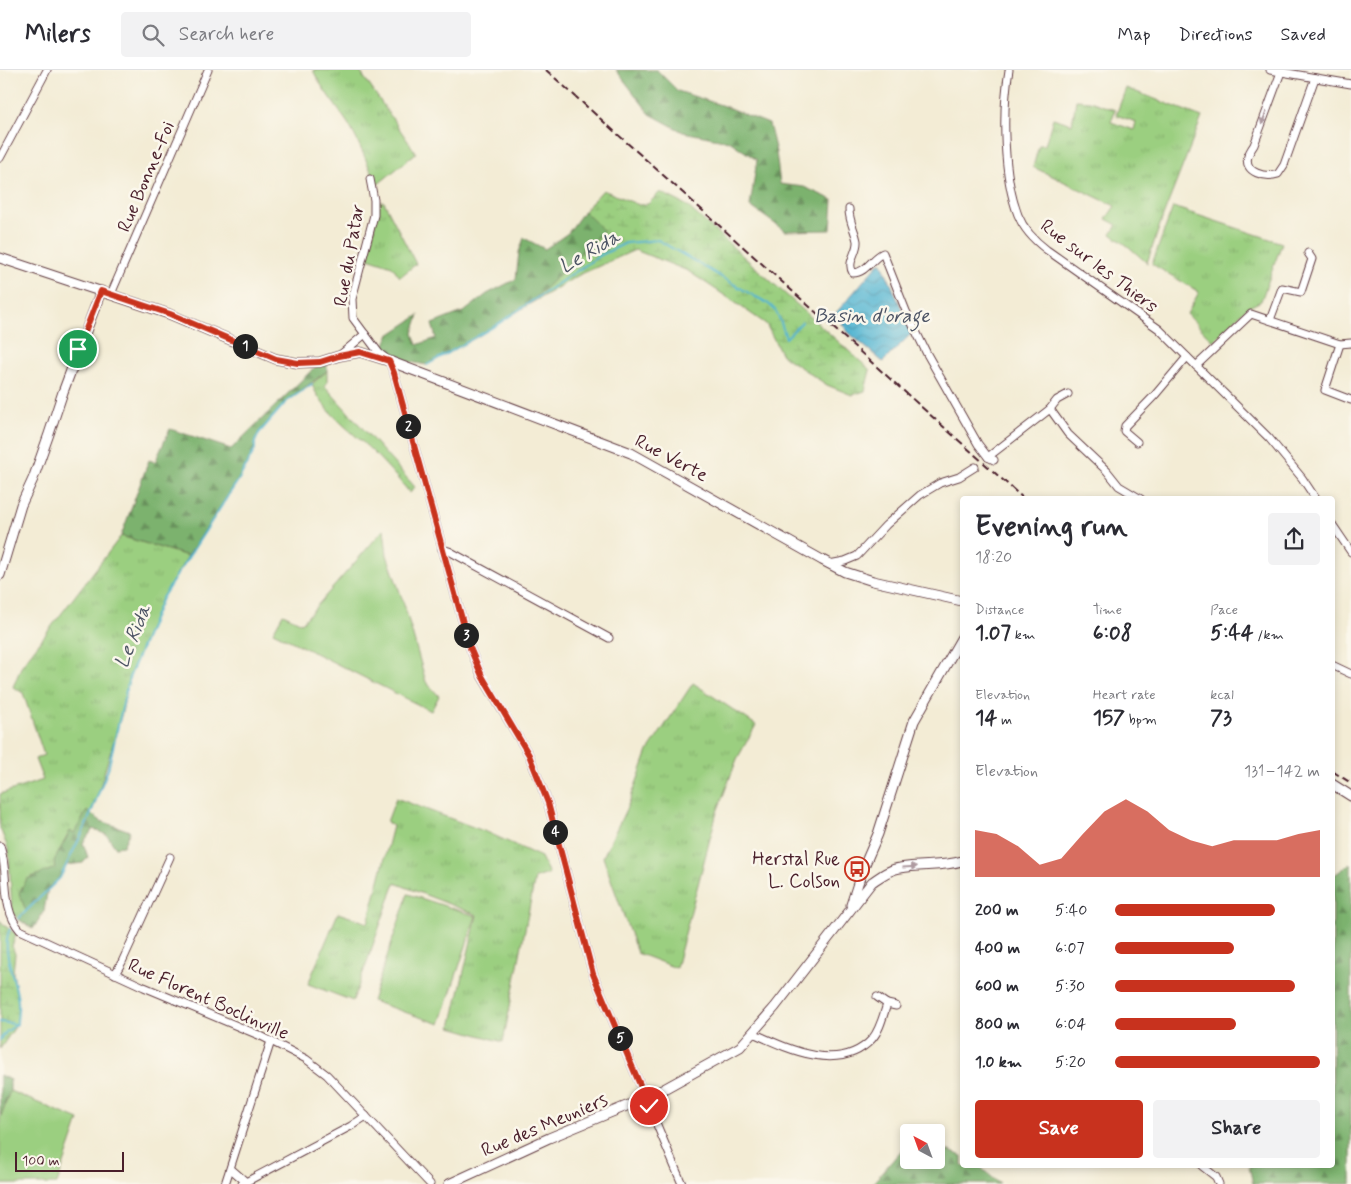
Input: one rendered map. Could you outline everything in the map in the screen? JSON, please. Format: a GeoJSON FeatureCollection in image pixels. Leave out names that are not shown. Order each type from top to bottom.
{"type":"FeatureCollection","features":[{"type":"Feature","properties":{"kind":"street"},"geometry":{"type":"LineString","coordinates":[[0,158],[46,70]]}},
{"type":"Feature","properties":{"kind":"street","name":"Rue Bonne-Foi"},"geometry":{"type":"LineString","coordinates":[[111,294],[208,70]]}},
{"type":"Feature","properties":{"kind":"street","name":"Rue sur les Thiers"},"geometry":{"type":"LineString","coordinates":[[1009,70],[1004,109],[1008,168],[1018,216],[1032,238],[1159,329],[1269,438],[1302,478],[1314,496]]}},
{"type":"Feature","properties":{"kind":"street"},"geometry":{"type":"LineString","coordinates":[[1270,70],[1351,84]]}},
{"type":"Feature","properties":{"kind":"street"},"geometry":{"type":"LineString","coordinates":[[1281,72],[1254,145],[1248,156],[1248,165],[1252,171],[1267,177],[1278,174],[1284,165],[1315,78]]}},
{"type":"Feature","properties":{"kind":"street","name":"Rue du Patar"},"geometry":{"type":"LineString","coordinates":[[370,178],[374,200],[374,215],[352,299],[353,318],[379,353],[389,361]]}},
{"type":"Feature","properties":{"kind":"street"},"geometry":{"type":"LineString","coordinates":[[849,209],[849,220],[857,242],[851,270],[853,273],[860,272],[876,256],[883,253],[906,311],[927,354],[978,444],[991,458],[1050,409],[1057,400],[1068,394]]}},
{"type":"Feature","properties":{"kind":"street"},"geometry":{"type":"LineString","coordinates":[[1270,320],[1282,288],[1301,292],[1312,259],[1308,253]]}},
{"type":"Feature","properties":{"kind":"street"},"geometry":{"type":"LineString","coordinates":[[0,258],[178,317],[276,359],[298,363],[320,362],[339,356],[365,334]]}},
{"type":"Feature","properties":{"kind":"street"},"geometry":{"type":"LineString","coordinates":[[0,576],[21,505],[43,452],[63,392],[101,291]]}},
{"type":"Feature","properties":{"kind":"street"},"geometry":{"type":"LineString","coordinates":[[1196,366],[1251,314],[1340,344],[1351,343]]}},
{"type":"Feature","properties":{"kind":"street"},"geometry":{"type":"LineString","coordinates":[[1340,344],[1325,390],[1351,400]]}},
{"type":"Feature","properties":{"kind":"street","name":"Rue Verte"},"geometry":{"type":"LineString","coordinates":[[339,356],[360,352],[389,361],[631,453],[845,572],[873,581],[960,601]]}},
{"type":"Feature","properties":{"kind":"street"},"geometry":{"type":"LineString","coordinates":[[1137,442],[1124,431],[1125,426],[1155,395],[1187,357]]}},
{"type":"Feature","properties":{"kind":"street"},"geometry":{"type":"LineString","coordinates":[[389,361],[394,373],[470,648],[482,676],[526,746],[548,803],[593,974],[682,1184]]}},
{"type":"Feature","properties":{"kind":"street"},"geometry":{"type":"LineString","coordinates":[[1050,409],[1068,434],[1119,486],[1136,496]]}},
{"type":"Feature","properties":{"kind":"street"},"geometry":{"type":"LineString","coordinates":[[829,564],[858,556],[892,520],[920,495],[940,483],[959,477],[976,467]]}},
{"type":"Feature","properties":{"kind":"street"},"geometry":{"type":"LineString","coordinates":[[1335,528],[1351,552]]}},
{"type":"Feature","properties":{"kind":"street"},"geometry":{"type":"LineString","coordinates":[[442,550],[449,551],[609,638]]}},
{"type":"Feature","properties":{"kind":"street"},"geometry":{"type":"LineString","coordinates":[[850,910],[862,872],[878,834],[914,720],[960,640]]}},
{"type":"Feature","properties":{"kind":"street"},"geometry":{"type":"LineString","coordinates":[[1335,666],[1351,674]]}},
{"type":"Feature","properties":{"kind":"street"},"geometry":{"type":"LineString","coordinates":[[1335,786],[1351,796]]}},
{"type":"Feature","properties":{"kind":"street","name":"Rue Florent Boclinville"},"geometry":{"type":"LineString","coordinates":[[0,846],[4,857],[5,907],[7,915],[20,930],[115,974],[271,1041],[306,1059],[327,1075],[430,1184]]}},
{"type":"Feature","properties":{"kind":"street"},"geometry":{"type":"LineString","coordinates":[[115,974],[170,857]]}},
{"type":"Feature","properties":{"kind":"street"},"geometry":{"type":"LineString","coordinates":[[862,872],[872,882],[889,871],[899,868],[944,865],[960,861]]}},
{"type":"Feature","properties":{"kind":"street","name":"Rue des Meuniers"},"geometry":{"type":"LineString","coordinates":[[449,1184],[549,1138],[646,1098],[740,1046],[753,1033],[872,882]]}},
{"type":"Feature","properties":{"kind":"street"},"geometry":{"type":"LineString","coordinates":[[877,997],[887,1004],[896,1006]]}},
{"type":"Feature","properties":{"kind":"street"},"geometry":{"type":"LineString","coordinates":[[753,1033],[812,1054],[842,1057],[857,1052],[872,1039],[880,1026],[887,1004]]}},
{"type":"Feature","properties":{"kind":"street"},"geometry":{"type":"LineString","coordinates":[[225,1184],[271,1041]]}},
{"type":"Feature","properties":{"kind":"street"},"geometry":{"type":"LineString","coordinates":[[231,1168],[244,1183],[351,1126],[366,1116]]}},
{"type":"Feature","properties":{"kind":"street"},"geometry":{"type":"LineString","coordinates":[[1205,1168],[1216,1177],[1218,1184]]}},
{"type":"Feature","properties":{"kind":"green space"},"geometry":{"type":"Polygon","coordinates":[[[313,70],[359,70],[416,153],[377,185],[349,125],[313,70]]]}},
{"type":"Feature","properties":{"kind":"green space"},"geometry":{"type":"Polygon","coordinates":[[[616,70],[657,70],[678,91],[724,106],[769,124],[776,152],[780,184],[804,187],[833,200],[831,230],[785,231],[750,206],[757,160],[729,141],[683,132],[650,114],[616,70]]]}},
{"type":"Feature","properties":{"kind":"green space"},"geometry":{"type":"Polygon","coordinates":[[[1126,88],[1202,117],[1163,216],[1147,263],[1111,234],[1117,225],[1106,219],[1115,206],[1033,167],[1039,145],[1045,145],[1053,118],[1072,124],[1076,100],[1090,101],[1115,110],[1111,122],[1134,130],[1136,122],[1116,115],[1126,88]]]}},
{"type":"Feature","properties":{"kind":"green space"},"geometry":{"type":"Polygon","coordinates":[[[603,190],[639,205],[648,204],[660,192],[686,205],[870,370],[865,391],[852,395],[827,385],[782,355],[766,324],[688,271],[635,250],[579,275],[528,305],[604,231],[584,211],[603,190]]]}},
{"type":"Feature","properties":{"kind":"green space"},"geometry":{"type":"Polygon","coordinates":[[[377,202],[384,202],[416,264],[400,277],[392,266],[368,258],[377,202]]]}},
{"type":"Feature","properties":{"kind":"green space"},"geometry":{"type":"Polygon","coordinates":[[[1173,207],[1282,243],[1261,301],[1247,308],[1213,341],[1187,314],[1199,292],[1152,264],[1173,207]]]}},
{"type":"Feature","properties":{"kind":"green space"},"geometry":{"type":"Polygon","coordinates":[[[584,211],[605,231],[528,305],[427,365],[404,361],[383,349],[389,335],[419,315],[413,333],[417,345],[436,338],[432,324],[465,311],[487,294],[516,279],[519,252],[524,238],[545,249],[568,233],[584,211]]]}},
{"type":"Feature","properties":{"kind":"green space"},"geometry":{"type":"Polygon","coordinates":[[[327,364],[327,371],[286,402],[259,433],[255,442],[255,449],[239,479],[188,556],[121,536],[149,460],[155,462],[170,429],[231,449],[316,366],[327,364]]]}},
{"type":"Feature","properties":{"kind":"green space"},"geometry":{"type":"Polygon","coordinates":[[[327,371],[327,383],[324,385],[415,487],[410,493],[368,447],[323,404],[312,384],[327,371]]]}},
{"type":"Feature","properties":{"kind":"green space"},"geometry":{"type":"Polygon","coordinates":[[[384,529],[387,555],[404,604],[426,682],[439,696],[431,711],[273,632],[283,614],[302,623],[384,529]]]}},
{"type":"Feature","properties":{"kind":"green space"},"geometry":{"type":"Polygon","coordinates":[[[121,536],[188,556],[162,598],[129,678],[122,713],[95,804],[87,823],[60,878],[18,919],[12,913],[9,851],[0,828],[0,794],[43,780],[35,759],[44,755],[23,693],[13,687],[22,665],[121,536]]]}},
{"type":"Feature","properties":{"kind":"green space"},"geometry":{"type":"Polygon","coordinates":[[[693,683],[756,725],[737,759],[717,812],[676,968],[637,953],[603,857],[629,803],[648,751],[693,683]]]}},
{"type":"Feature","properties":{"kind":"green space"},"geometry":{"type":"Polygon","coordinates":[[[396,798],[489,833],[541,857],[549,874],[535,878],[503,1042],[451,1027],[477,915],[395,883],[353,1001],[308,984],[338,913],[368,923],[393,826],[387,822],[396,798]]]}},
{"type":"Feature","properties":{"kind":"green space"},"geometry":{"type":"Polygon","coordinates":[[[87,811],[101,821],[130,831],[123,846],[115,847],[107,835],[93,829],[83,843],[88,857],[83,863],[67,865],[60,878],[48,888],[44,911],[33,929],[18,919],[26,911],[19,893],[27,879],[55,868],[54,861],[70,831],[74,833],[87,811]]]}},
{"type":"Feature","properties":{"kind":"green space"},"geometry":{"type":"Polygon","coordinates":[[[1351,863],[1351,1184],[1253,1184],[1249,1168],[1335,1168],[1335,875],[1351,863]]]}},
{"type":"Feature","properties":{"kind":"green space"},"geometry":{"type":"Polygon","coordinates":[[[408,894],[476,916],[440,1024],[372,1001],[408,894]]]}},
{"type":"Feature","properties":{"kind":"green space"},"geometry":{"type":"Polygon","coordinates":[[[0,920],[16,934],[12,946],[15,954],[13,972],[18,1001],[17,1024],[0,1049],[0,920]]]}},
{"type":"Feature","properties":{"kind":"green space"},"geometry":{"type":"Polygon","coordinates":[[[0,1075],[10,1080],[10,1091],[0,1119],[0,1075]]]}},
{"type":"Feature","properties":{"kind":"green space"},"geometry":{"type":"Polygon","coordinates":[[[10,1091],[79,1120],[57,1184],[0,1184],[0,1119],[10,1091]]]}},
{"type":"Feature","properties":{"kind":"green space"},"geometry":{"type":"Polygon","coordinates":[[[945,1149],[960,1155],[960,1168],[981,1168],[1000,1184],[872,1184],[900,1152],[900,1169],[945,1169],[945,1149]]]}},
{"type":"Feature","properties":{"kind":"water","name":"Basin d'orage"},"geometry":{"type":"Polygon","coordinates":[[[879,263],[882,263],[912,333],[883,362],[849,333],[835,314],[879,263]]]}},
{"type":"Feature","properties":{"kind":"waterway","name":"Le Rida"},"geometry":{"type":"LineString","coordinates":[[427,365],[495,326],[599,256],[626,243],[658,240],[762,300],[776,312],[786,338],[802,322]]}},
{"type":"Feature","properties":{"kind":"waterway","name":"Le Rida"},"geometry":{"type":"LineString","coordinates":[[18,919],[60,878],[87,823],[108,769],[129,678],[162,598],[239,479],[255,449],[255,442],[259,433],[286,402],[312,384]]}},
{"type":"Feature","properties":{"kind":"waterway","name":"Le Rida"},"geometry":{"type":"LineString","coordinates":[[0,1040],[6,1032],[17,1024],[17,993],[7,945],[10,929]]}},
{"type":"Feature","properties":{"kind":"waterway"},"geometry":{"type":"LineString","coordinates":[[0,1022],[15,1024]]}},
{"type":"Feature","properties":{"kind":"railway"},"geometry":{"type":"LineString","coordinates":[[546,70],[1021,496]]}},
{"type":"Feature","properties":{"kind":"railway"},"geometry":{"type":"LineString","coordinates":[[1335,773],[1351,783]]}},
{"type":"Feature","properties":{"kind":"place","name":"Herstal Rue L. Colson"},"geometry":{"type":"Point","coordinates":[857,869]}},
{"type":"Feature","properties":{"kind":"route"},"geometry":{"type":"LineString","coordinates":[[78,349],[101,291],[170,314],[276,359],[298,363],[320,362],[360,352],[389,361],[394,373],[470,648],[482,676],[526,746],[548,803],[593,974],[649,1106]]}}]}
